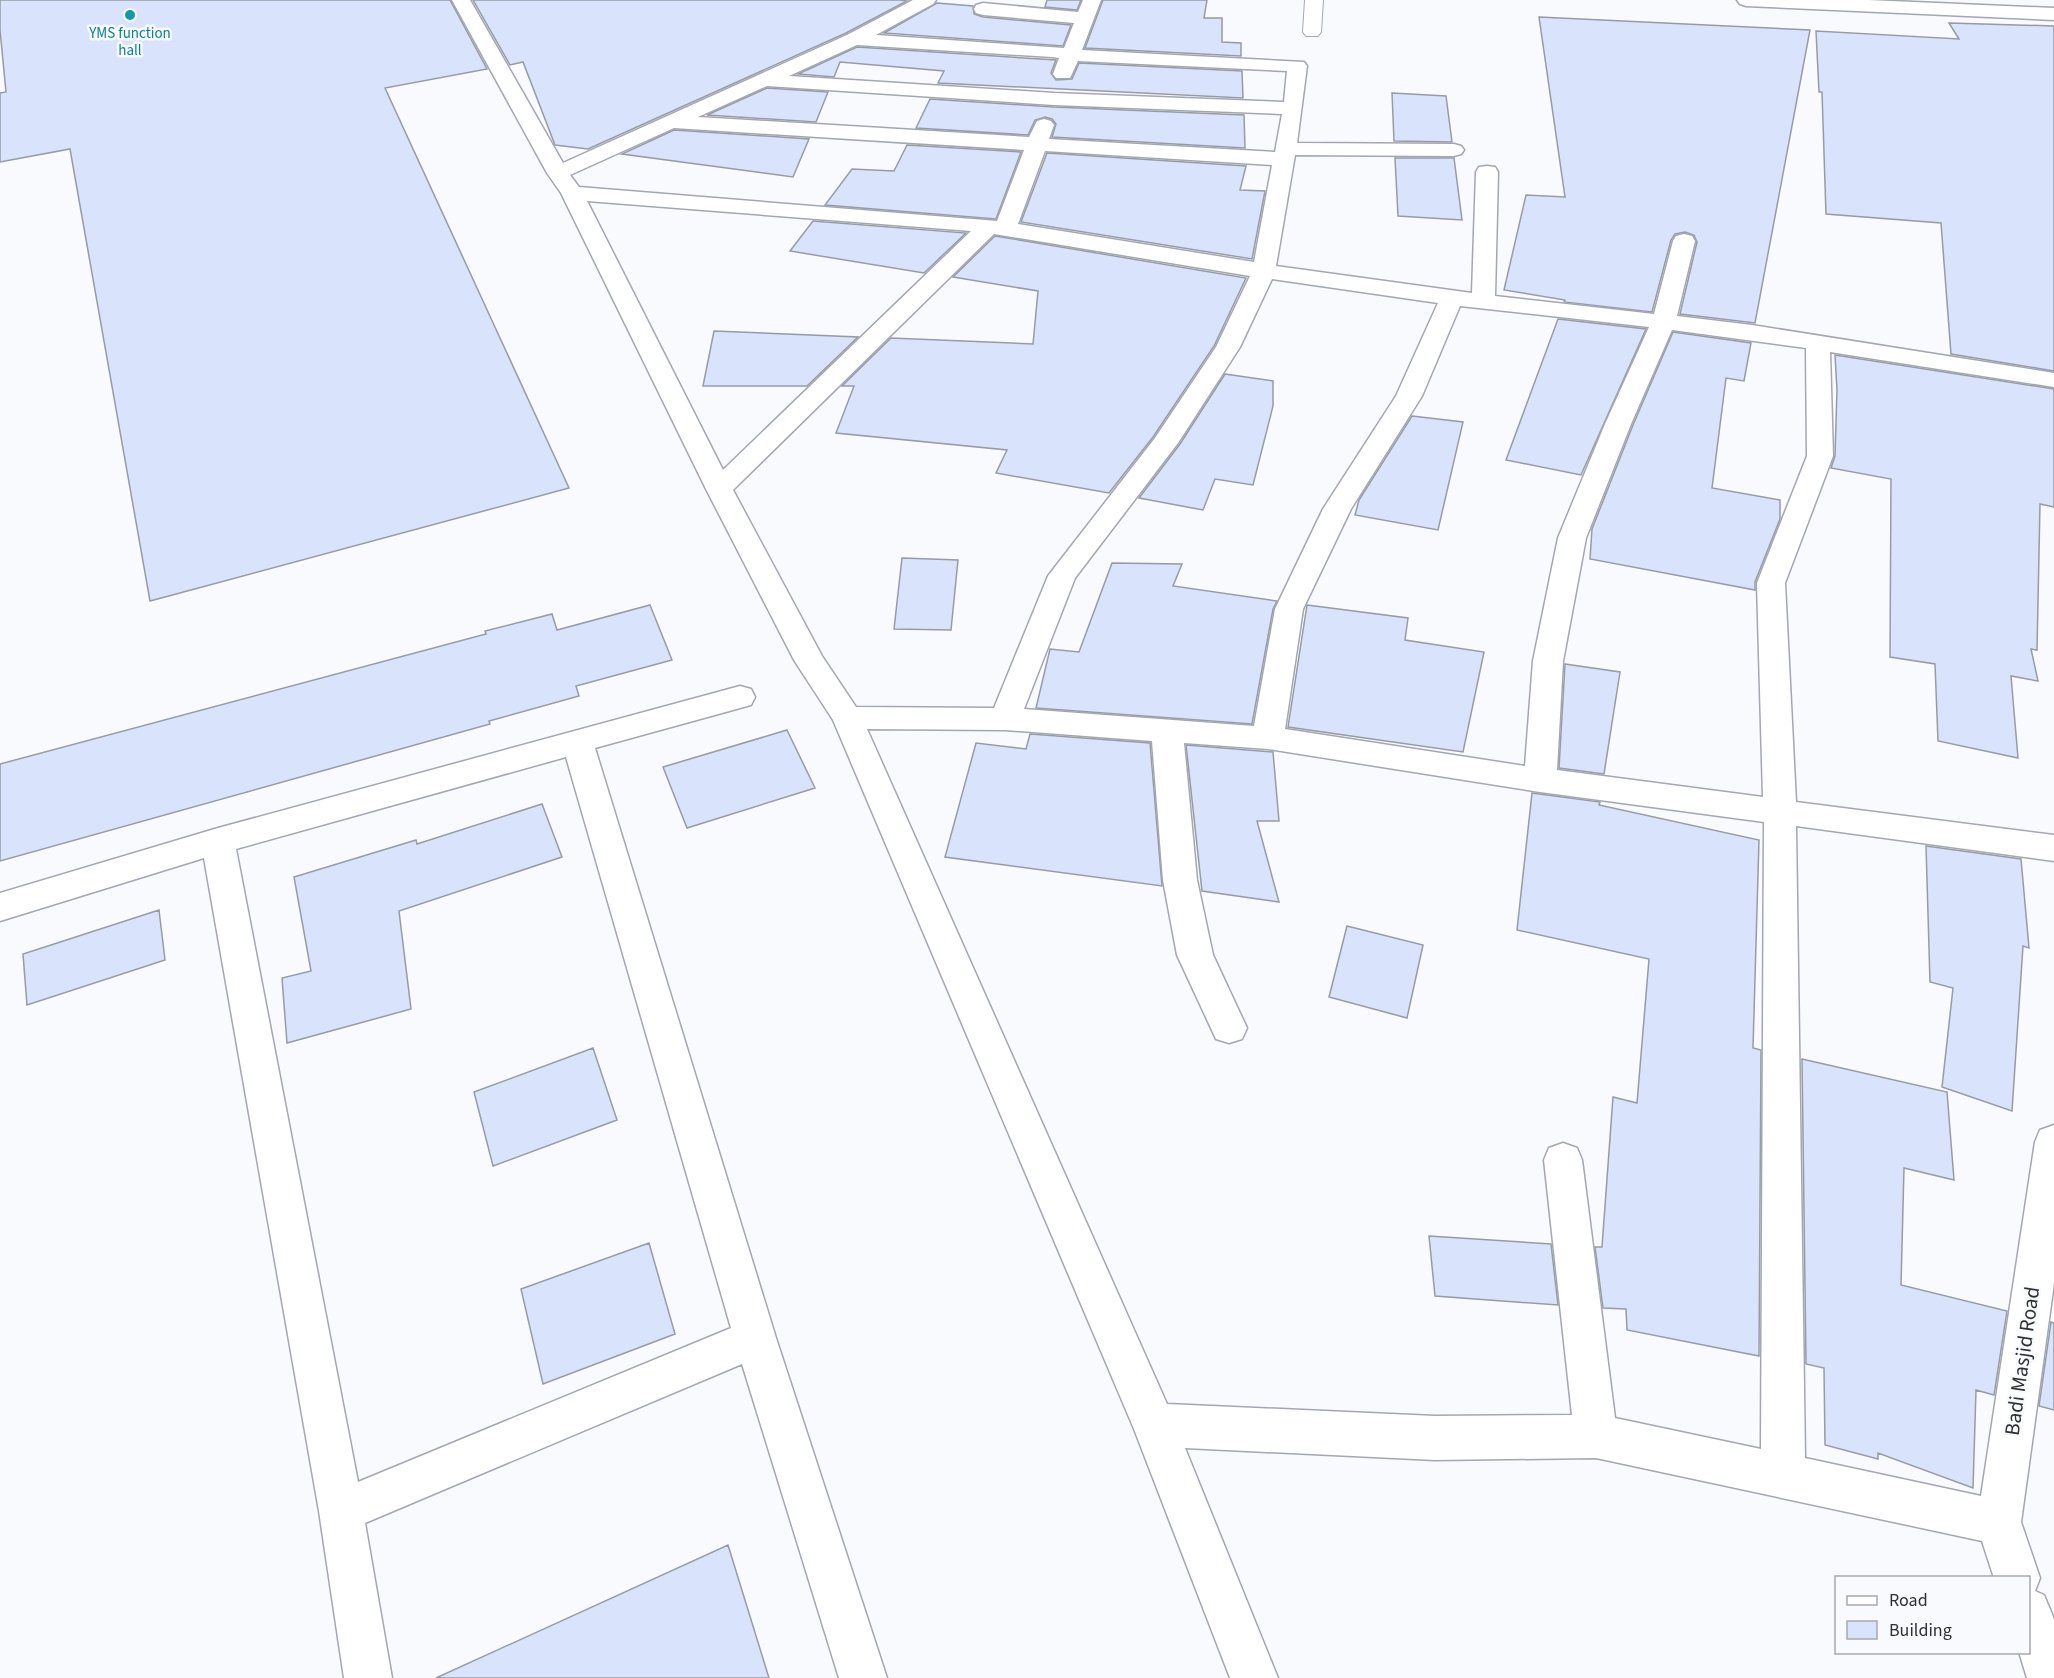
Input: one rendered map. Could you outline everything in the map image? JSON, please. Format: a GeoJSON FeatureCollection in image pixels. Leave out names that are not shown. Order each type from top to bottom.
{"type":"FeatureCollection","features":[{"type":"Feature","properties":{"kind":"street"},"geometry":{"type":"LineString","coordinates":[[461,0],[572,194],[719,489],[808,660],[847,718],[1154,1425],[1254,1678]]}},
{"type":"Feature","properties":{"kind":"street"},"geometry":{"type":"LineString","coordinates":[[558,173],[854,39],[927,0]]}},
{"type":"Feature","properties":{"kind":"street"},"geometry":{"type":"LineString","coordinates":[[1746,0],[2054,14]]}},
{"type":"Feature","properties":{"kind":"street"},"geometry":{"type":"LineString","coordinates":[[719,489],[997,227],[1036,145],[1088,9],[983,9]]}},
{"type":"Feature","properties":{"kind":"street"},"geometry":{"type":"LineString","coordinates":[[854,39],[1052,51],[1071,55],[1297,66],[1293,108],[1264,271],[1228,347],[1165,443],[1062,576],[1005,719]]}},
{"type":"Feature","properties":{"kind":"street"},"geometry":{"type":"LineString","coordinates":[[761,80],[1054,99],[1293,108]]}},
{"type":"Feature","properties":{"kind":"street"},"geometry":{"type":"LineString","coordinates":[[668,122],[1036,145],[1285,154],[1454,150]]}},
{"type":"Feature","properties":{"kind":"street"},"geometry":{"type":"LineString","coordinates":[[1483,302],[1487,172]]}},
{"type":"Feature","properties":{"kind":"street"},"geometry":{"type":"LineString","coordinates":[[572,194],[997,227],[1264,271],[1483,302],[1665,320],[1818,342],[2054,381]]}},
{"type":"Feature","properties":{"kind":"street"},"geometry":{"type":"LineString","coordinates":[[1540,780],[1548,661],[1572,538],[1618,424],[1665,320],[1684,241]]}},
{"type":"Feature","properties":{"kind":"street"},"geometry":{"type":"LineString","coordinates":[[1268,738],[1289,609],[1337,510],[1409,396],[1452,298]]}},
{"type":"Feature","properties":{"kind":"street"},"geometry":{"type":"LineString","coordinates":[[1783,1477],[1780,811],[1771,583],[1820,456],[1818,342]]}},
{"type":"Feature","properties":{"kind":"street"},"geometry":{"type":"LineString","coordinates":[[0,907],[218,841],[740,697]]}},
{"type":"Feature","properties":{"kind":"street"},"geometry":{"type":"LineString","coordinates":[[847,718],[1005,719],[1268,738],[1540,780],[2054,848]]}},
{"type":"Feature","properties":{"kind":"street"},"geometry":{"type":"LineString","coordinates":[[1167,731],[1180,880],[1195,955],[1229,1028]]}},
{"type":"Feature","properties":{"kind":"street"},"geometry":{"type":"LineString","coordinates":[[577,742],[755,1338],[863,1678]]}},
{"type":"Feature","properties":{"kind":"street"},"geometry":{"type":"LineString","coordinates":[[218,841],[369,1678]]}},
{"type":"Feature","properties":{"kind":"street","name":"Badi Masjid Road"},"geometry":{"type":"LineString","coordinates":[[2017,1576],[1999,1522],[2047,1246],[2054,1142]]}},
{"type":"Feature","properties":{"kind":"street"},"geometry":{"type":"LineString","coordinates":[[1563,1160],[1596,1436]]}},
{"type":"Feature","properties":{"kind":"street"},"geometry":{"type":"LineString","coordinates":[[340,1511],[755,1338]]}},
{"type":"Feature","properties":{"kind":"street"},"geometry":{"type":"LineString","coordinates":[[1154,1425],[1435,1438],[1596,1436],[1999,1522]]}},
{"type":"Feature","properties":{"kind":"street"},"geometry":{"type":"LineString","coordinates":[[2030,1617],[2051,1678]]}},
{"type":"Feature","properties":{"kind":"lane"},"geometry":{"type":"LineString","coordinates":[[1312,32],[1314,0]]}},
{"type":"Feature","properties":{"kind":"building"},"geometry":{"type":"Polygon","coordinates":[[[0,0],[450,0],[487,69],[385,88],[569,488],[150,601],[70,149],[0,162],[0,93],[6,92],[0,30],[0,0]]]}},
{"type":"Feature","properties":{"kind":"building"},"geometry":{"type":"Polygon","coordinates":[[[473,0],[907,1],[846,33],[588,149],[555,145],[523,62],[510,65],[473,0]]]}},
{"type":"Feature","properties":{"kind":"building"},"geometry":{"type":"Polygon","coordinates":[[[1047,0],[1081,0],[1077,10],[1045,7],[1047,0]]]}},
{"type":"Feature","properties":{"kind":"building"},"geometry":{"type":"Polygon","coordinates":[[[1103,0],[1207,0],[1204,18],[1222,18],[1222,42],[1241,43],[1241,56],[1085,48],[1103,0]]]}},
{"type":"Feature","properties":{"kind":"building"},"geometry":{"type":"Polygon","coordinates":[[[937,3],[973,6],[974,14],[983,17],[1071,25],[1063,46],[884,33],[937,3]]]}},
{"type":"Feature","properties":{"kind":"building"},"geometry":{"type":"Polygon","coordinates":[[[1539,17],[1810,30],[1755,323],[1680,314],[1697,242],[1694,235],[1685,232],[1675,234],[1671,240],[1652,312],[1564,302],[1565,300],[1504,290],[1526,195],[1565,197],[1539,17]]]}},
{"type":"Feature","properties":{"kind":"building"},"geometry":{"type":"Polygon","coordinates":[[[1949,23],[2054,26],[2054,371],[1951,354],[1941,223],[1826,214],[1822,92],[1819,92],[1816,31],[1959,39],[1949,23]]]}},
{"type":"Feature","properties":{"kind":"building"},"geometry":{"type":"Polygon","coordinates":[[[857,47],[1056,60],[1051,73],[1056,80],[1072,79],[1079,63],[1242,71],[1243,98],[938,83],[944,71],[840,62],[834,77],[798,74],[857,47]]]}},
{"type":"Feature","properties":{"kind":"building"},"geometry":{"type":"Polygon","coordinates":[[[767,88],[828,92],[816,122],[707,115],[767,88]]]}},
{"type":"Feature","properties":{"kind":"building"},"geometry":{"type":"Polygon","coordinates":[[[1392,93],[1446,96],[1452,142],[1394,141],[1392,93]]]}},
{"type":"Feature","properties":{"kind":"building"},"geometry":{"type":"Polygon","coordinates":[[[930,99],[1244,115],[1245,148],[1052,137],[1056,124],[1052,119],[1045,117],[1035,120],[1028,135],[916,128],[930,99]]]}},
{"type":"Feature","properties":{"kind":"building"},"geometry":{"type":"Polygon","coordinates":[[[674,130],[809,139],[793,177],[622,154],[674,130]]]}},
{"type":"Feature","properties":{"kind":"building"},"geometry":{"type":"Polygon","coordinates":[[[907,145],[1021,152],[996,219],[825,205],[852,169],[894,171],[907,145]]]}},
{"type":"Feature","properties":{"kind":"building"},"geometry":{"type":"Polygon","coordinates":[[[1047,153],[1246,166],[1240,190],[1265,191],[1252,259],[1021,222],[1047,153]]]}},
{"type":"Feature","properties":{"kind":"building"},"geometry":{"type":"Polygon","coordinates":[[[1395,158],[1454,158],[1462,220],[1398,216],[1395,158]]]}},
{"type":"Feature","properties":{"kind":"building"},"geometry":{"type":"Polygon","coordinates":[[[813,221],[966,233],[924,273],[790,251],[813,221]]]}},
{"type":"Feature","properties":{"kind":"building"},"geometry":{"type":"Polygon","coordinates":[[[995,236],[1246,278],[1214,346],[1153,437],[1109,493],[996,473],[1007,450],[836,433],[854,386],[842,386],[891,338],[1033,344],[1038,291],[953,277],[995,236]]]}},
{"type":"Feature","properties":{"kind":"building"},"geometry":{"type":"Polygon","coordinates":[[[1558,319],[1646,329],[1581,475],[1506,460],[1558,319]]]}},
{"type":"Feature","properties":{"kind":"building"},"geometry":{"type":"Polygon","coordinates":[[[714,331],[858,337],[807,386],[703,386],[714,331]]]}},
{"type":"Feature","properties":{"kind":"building"},"geometry":{"type":"Polygon","coordinates":[[[1673,332],[1751,343],[1744,381],[1726,378],[1712,488],[1780,500],[1780,519],[1755,582],[1755,590],[1590,559],[1592,529],[1673,332]]]}},
{"type":"Feature","properties":{"kind":"building"},"geometry":{"type":"Polygon","coordinates":[[[1835,355],[2054,389],[2054,507],[2040,504],[2037,650],[2031,649],[2038,681],[2011,676],[2018,758],[1938,741],[1935,664],[1890,657],[1891,479],[1831,468],[1835,456],[1837,390],[1835,355]]]}},
{"type":"Feature","properties":{"kind":"building"},"geometry":{"type":"Polygon","coordinates":[[[1225,374],[1273,381],[1273,406],[1253,485],[1215,479],[1203,510],[1139,498],[1180,444],[1225,374]]]}},
{"type":"Feature","properties":{"kind":"building"},"geometry":{"type":"Polygon","coordinates":[[[1412,416],[1463,422],[1438,530],[1355,515],[1359,500],[1412,416]]]}},
{"type":"Feature","properties":{"kind":"building"},"geometry":{"type":"Polygon","coordinates":[[[902,558],[958,560],[951,630],[894,629],[902,558]]]}},
{"type":"Feature","properties":{"kind":"building"},"geometry":{"type":"Polygon","coordinates":[[[1112,563],[1182,564],[1173,586],[1277,601],[1273,609],[1252,724],[1036,708],[1050,649],[1079,652],[1112,563]]]}},
{"type":"Feature","properties":{"kind":"building"},"geometry":{"type":"Polygon","coordinates":[[[650,605],[672,660],[576,686],[579,696],[489,721],[490,724],[0,861],[0,764],[486,634],[485,631],[552,614],[557,630],[650,605]]]}},
{"type":"Feature","properties":{"kind":"building"},"geometry":{"type":"Polygon","coordinates":[[[1307,605],[1408,618],[1405,640],[1484,652],[1463,752],[1288,727],[1307,605]]]}},
{"type":"Feature","properties":{"kind":"building"},"geometry":{"type":"Polygon","coordinates":[[[1565,664],[1620,672],[1604,774],[1559,768],[1565,664]]]}},
{"type":"Feature","properties":{"kind":"building"},"geometry":{"type":"Polygon","coordinates":[[[787,730],[815,788],[687,828],[663,767],[787,730]]]}},
{"type":"Feature","properties":{"kind":"building"},"geometry":{"type":"Polygon","coordinates":[[[1030,734],[1150,743],[1162,886],[945,857],[976,743],[1026,749],[1030,734]]]}},
{"type":"Feature","properties":{"kind":"building"},"geometry":{"type":"Polygon","coordinates":[[[1186,745],[1273,752],[1279,821],[1257,821],[1279,902],[1202,891],[1186,745]]]}},
{"type":"Feature","properties":{"kind":"building"},"geometry":{"type":"Polygon","coordinates":[[[1532,793],[1600,802],[1599,805],[1759,840],[1753,1048],[1761,1050],[1759,1356],[1627,1330],[1626,1309],[1603,1308],[1595,1247],[1602,1247],[1613,1097],[1637,1103],[1649,959],[1517,930],[1532,793]]]}},
{"type":"Feature","properties":{"kind":"building"},"geometry":{"type":"Polygon","coordinates":[[[542,804],[562,857],[399,911],[411,1009],[287,1043],[282,978],[311,971],[294,877],[416,840],[417,844],[542,804]]]}},
{"type":"Feature","properties":{"kind":"building"},"geometry":{"type":"Polygon","coordinates":[[[1926,846],[2021,859],[2029,948],[2023,946],[2012,1111],[1942,1087],[1953,988],[1930,982],[1926,846]]]}},
{"type":"Feature","properties":{"kind":"building"},"geometry":{"type":"Polygon","coordinates":[[[159,910],[165,960],[27,1005],[23,954],[159,910]]]}},
{"type":"Feature","properties":{"kind":"building"},"geometry":{"type":"Polygon","coordinates":[[[1347,926],[1423,945],[1407,1018],[1329,997],[1347,926]]]}},
{"type":"Feature","properties":{"kind":"building"},"geometry":{"type":"Polygon","coordinates":[[[593,1048],[617,1120],[493,1166],[474,1092],[593,1048]]]}},
{"type":"Feature","properties":{"kind":"building"},"geometry":{"type":"Polygon","coordinates":[[[1802,1059],[1947,1092],[1954,1180],[1904,1168],[1901,1285],[2007,1311],[1994,1395],[1976,1390],[1973,1488],[1878,1453],[1878,1459],[1825,1445],[1824,1368],[1806,1364],[1802,1059]]]}},
{"type":"Feature","properties":{"kind":"building"},"geometry":{"type":"Polygon","coordinates":[[[1429,1236],[1551,1244],[1558,1305],[1435,1296],[1429,1236]]]}},
{"type":"Feature","properties":{"kind":"building"},"geometry":{"type":"Polygon","coordinates":[[[649,1243],[675,1334],[543,1384],[521,1289],[649,1243]]]}},
{"type":"Feature","properties":{"kind":"building"},"geometry":{"type":"Polygon","coordinates":[[[2051,1322],[2054,1323],[2054,1410],[2039,1406],[2051,1322]]]}},
{"type":"Feature","properties":{"kind":"building"},"geometry":{"type":"Polygon","coordinates":[[[728,1545],[769,1678],[436,1678],[728,1545]]]}},
{"type":"Feature","properties":{"kind":"place","name":"YMS function hall"},"geometry":{"type":"Point","coordinates":[130,15]}}]}
